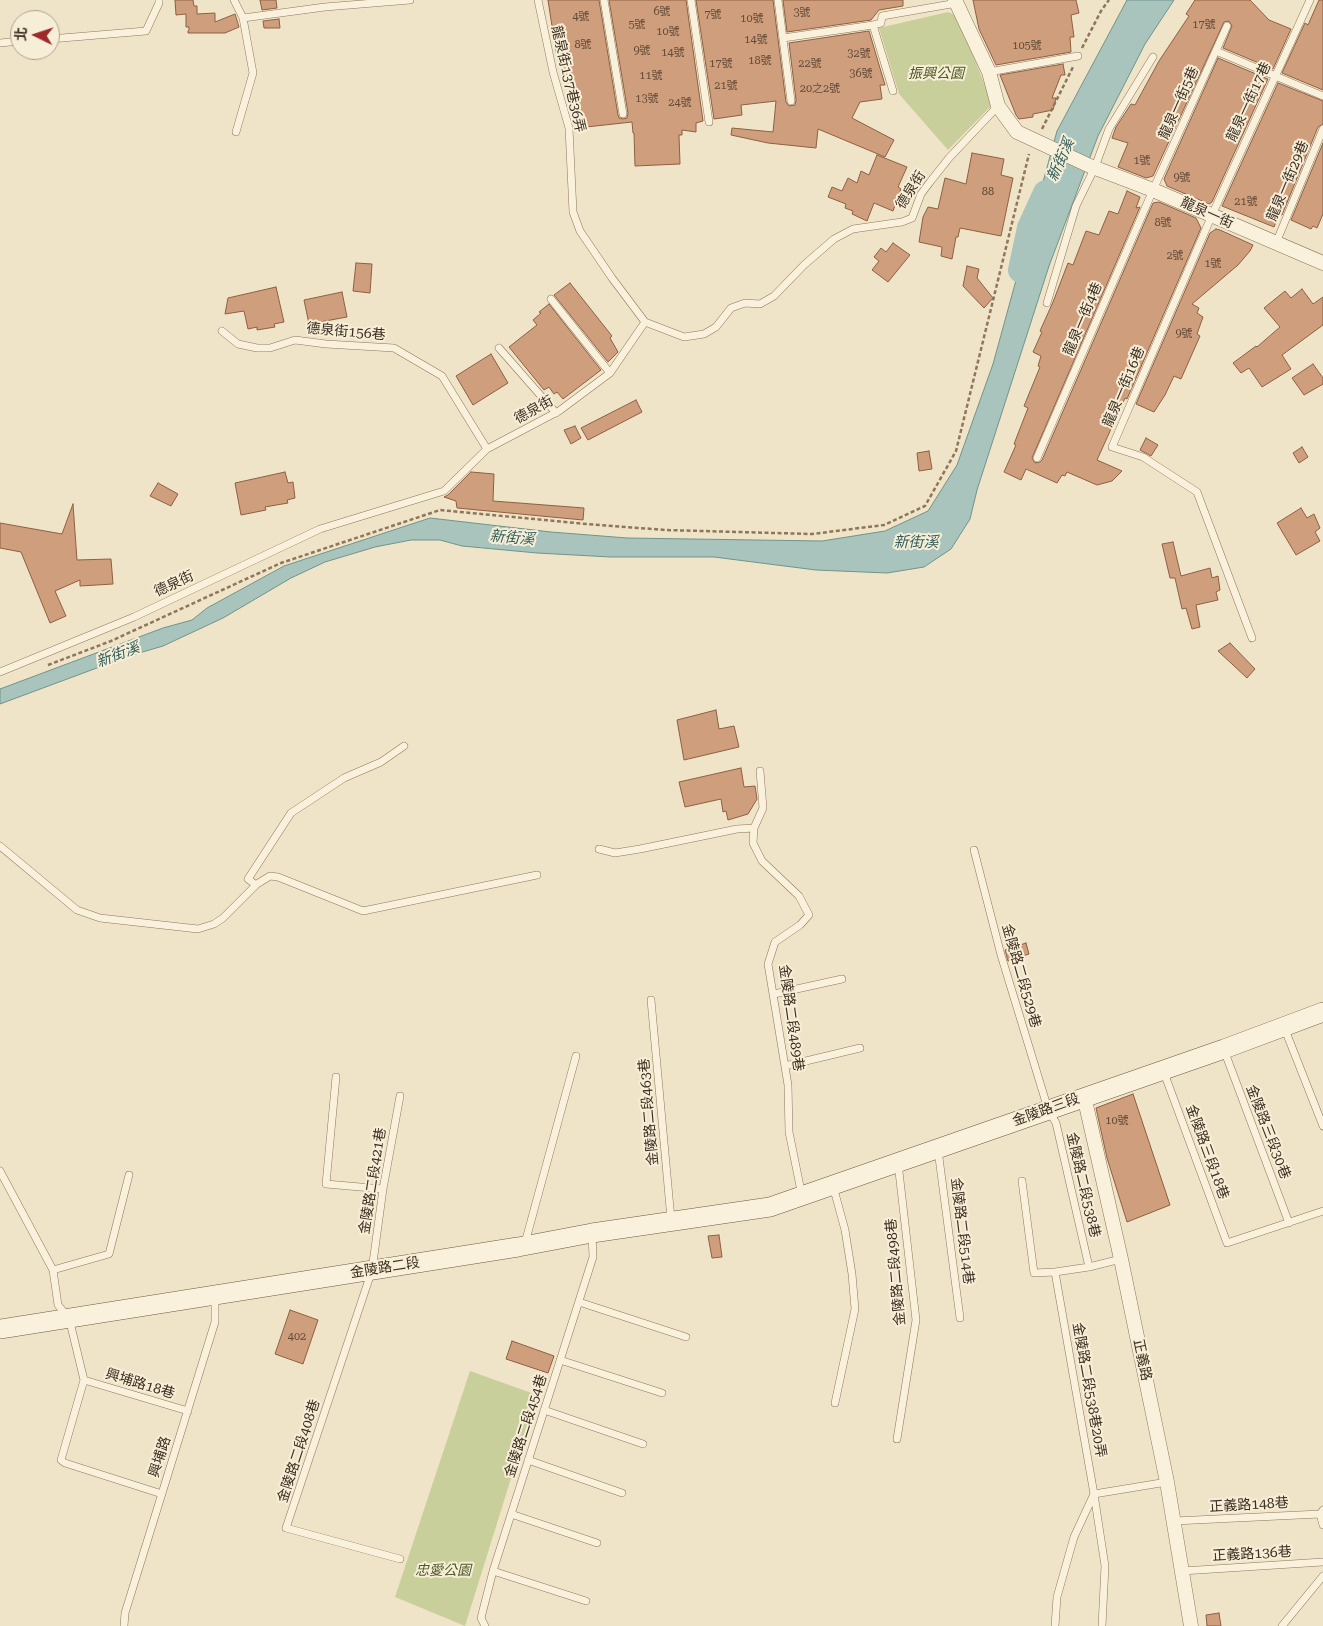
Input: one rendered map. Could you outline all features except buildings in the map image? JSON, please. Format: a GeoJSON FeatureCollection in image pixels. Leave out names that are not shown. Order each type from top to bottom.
{"type":"FeatureCollection","features":[{"type":"Feature","properties":{"kind":"main road","name":"金陵路三段"},"geometry":{"type":"LineString","coordinates":[[770,1207],[1084,1096],[1224,1049],[1323,1012]]}},
{"type":"Feature","properties":{"kind":"main road","name":"金陵路二段"},"geometry":{"type":"LineString","coordinates":[[0,1329],[770,1207]]}},
{"type":"Feature","properties":{"kind":"street","name":"龍泉一街"},"geometry":{"type":"LineString","coordinates":[[956,2],[988,72],[998,106],[1017,132],[1032,146],[1153,190],[1323,263]]}},
{"type":"Feature","properties":{"kind":"street","name":"正義路"},"geometry":{"type":"LineString","coordinates":[[1084,1096],[1121,1259],[1167,1482],[1191,1626]]}},
{"type":"Feature","properties":{"kind":"lane"},"geometry":{"type":"LineString","coordinates":[[60,38],[146,31],[159,0]]}},
{"type":"Feature","properties":{"kind":"lane"},"geometry":{"type":"LineString","coordinates":[[234,0],[243,18],[253,73],[236,132]]}},
{"type":"Feature","properties":{"kind":"lane"},"geometry":{"type":"LineString","coordinates":[[320,0],[325,7]]}},
{"type":"Feature","properties":{"kind":"lane"},"geometry":{"type":"LineString","coordinates":[[243,18],[325,7],[410,0]]}},
{"type":"Feature","properties":{"kind":"lane","name":"龍泉街137巷36弄"},"geometry":{"type":"LineString","coordinates":[[538,0],[553,72],[569,128],[573,212],[580,231],[645,322]]}},
{"type":"Feature","properties":{"kind":"lane"},"geometry":{"type":"LineString","coordinates":[[604,0],[623,114]]}},
{"type":"Feature","properties":{"kind":"lane"},"geometry":{"type":"LineString","coordinates":[[691,0],[709,122]]}},
{"type":"Feature","properties":{"kind":"lane"},"geometry":{"type":"LineString","coordinates":[[778,0],[791,100]]}},
{"type":"Feature","properties":{"kind":"lane","name":"龍泉一街17巷"},"geometry":{"type":"LineString","coordinates":[[1212,215],[1310,0]]}},
{"type":"Feature","properties":{"kind":"lane"},"geometry":{"type":"LineString","coordinates":[[783,38],[873,25],[881,23],[882,16],[956,2]]}},
{"type":"Feature","properties":{"kind":"lane"},"geometry":{"type":"LineString","coordinates":[[873,25],[893,91]]}},
{"type":"Feature","properties":{"kind":"lane","name":"龍泉一街5巷"},"geometry":{"type":"LineString","coordinates":[[1153,190],[1227,26]]}},
{"type":"Feature","properties":{"kind":"lane"},"geometry":{"type":"LineString","coordinates":[[1216,51],[1323,96]]}},
{"type":"Feature","properties":{"kind":"lane"},"geometry":{"type":"LineString","coordinates":[[988,72],[1078,56]]}},
{"type":"Feature","properties":{"kind":"lane"},"geometry":{"type":"LineString","coordinates":[[1047,303],[1076,206],[1109,129],[1153,57]]}},
{"type":"Feature","properties":{"kind":"lane","name":"德泉街"},"geometry":{"type":"LineString","coordinates":[[0,672],[134,617],[320,529],[444,491],[487,449],[556,413],[610,373],[645,322],[684,337],[704,334],[716,327],[731,308],[745,303],[760,304],[774,296],[804,265],[840,236],[853,229],[902,222],[912,218],[921,194],[930,182],[949,158],[998,106]]}},
{"type":"Feature","properties":{"kind":"lane","name":"龍泉一街29巷"},"geometry":{"type":"LineString","coordinates":[[1276,243],[1323,129]]}},
{"type":"Feature","properties":{"kind":"lane","name":"龍泉一街4巷"},"geometry":{"type":"LineString","coordinates":[[1037,458],[1153,190]]}},
{"type":"Feature","properties":{"kind":"lane","name":"龍泉一街16巷"},"geometry":{"type":"LineString","coordinates":[[1212,215],[1112,447],[1143,457],[1197,492],[1252,638]]}},
{"type":"Feature","properties":{"kind":"lane"},"geometry":{"type":"LineString","coordinates":[[551,299],[610,373]]}},
{"type":"Feature","properties":{"kind":"lane","name":"德泉街156巷"},"geometry":{"type":"LineString","coordinates":[[222,331],[238,344],[257,348],[270,348],[295,340],[394,348],[442,376],[487,449]]}},
{"type":"Feature","properties":{"kind":"lane"},"geometry":{"type":"LineString","coordinates":[[499,348],[556,413]]}},
{"type":"Feature","properties":{"kind":"lane"},"geometry":{"type":"LineString","coordinates":[[256,885],[248,879],[291,813],[344,778],[381,762],[404,746]]}},
{"type":"Feature","properties":{"kind":"lane"},"geometry":{"type":"LineString","coordinates":[[599,849],[615,853],[737,829],[754,828],[763,808],[760,771]]}},
{"type":"Feature","properties":{"kind":"lane","name":"金陵路二段489巷"},"geometry":{"type":"LineString","coordinates":[[754,828],[753,843],[762,861],[799,896],[809,915],[800,925],[776,942],[768,964],[788,1085],[788,1132],[803,1196]]}},
{"type":"Feature","properties":{"kind":"lane"},"geometry":{"type":"LineString","coordinates":[[0,846],[78,910],[100,918],[198,929],[214,924],[223,918],[256,885],[270,876],[278,877],[363,911],[537,875]]}},
{"type":"Feature","properties":{"kind":"lane","name":"金陵路二段529巷"},"geometry":{"type":"LineString","coordinates":[[974,850],[1001,955],[1048,1109]]}},
{"type":"Feature","properties":{"kind":"lane"},"geometry":{"type":"LineString","coordinates":[[774,994],[842,979]]}},
{"type":"Feature","properties":{"kind":"lane","name":"金陵路二段463巷"},"geometry":{"type":"LineString","coordinates":[[651,1000],[672,1222]]}},
{"type":"Feature","properties":{"kind":"lane"},"geometry":{"type":"LineString","coordinates":[[1284,1027],[1323,1126]]}},
{"type":"Feature","properties":{"kind":"lane"},"geometry":{"type":"LineString","coordinates":[[785,1066],[860,1048]]}},
{"type":"Feature","properties":{"kind":"lane","name":"金陵路三段30巷"},"geometry":{"type":"LineString","coordinates":[[1224,1049],[1289,1223]]}},
{"type":"Feature","properties":{"kind":"lane"},"geometry":{"type":"LineString","coordinates":[[524,1246],[576,1056]]}},
{"type":"Feature","properties":{"kind":"lane","name":"金陵路三段18巷"},"geometry":{"type":"LineString","coordinates":[[1163,1070],[1227,1243],[1289,1223]]}},
{"type":"Feature","properties":{"kind":"lane"},"geometry":{"type":"LineString","coordinates":[[336,1077],[326,1184],[383,1189]]}},
{"type":"Feature","properties":{"kind":"lane","name":"金陵路二段421巷"},"geometry":{"type":"LineString","coordinates":[[372,1270],[383,1189],[400,1096]]}},
{"type":"Feature","properties":{"kind":"lane","name":"金陵路二段538巷"},"geometry":{"type":"LineString","coordinates":[[1048,1109],[1056,1123],[1089,1267]]}},
{"type":"Feature","properties":{"kind":"lane","name":"金陵路二段514巷"},"geometry":{"type":"LineString","coordinates":[[938,1148],[960,1318]]}},
{"type":"Feature","properties":{"kind":"lane","name":"金陵路二段498巷"},"geometry":{"type":"LineString","coordinates":[[896,1439],[916,1320],[898,1163]]}},
{"type":"Feature","properties":{"kind":"lane"},"geometry":{"type":"LineString","coordinates":[[0,1171],[53,1270],[58,1305],[69,1318],[84,1380],[61,1460],[65,1463],[162,1494]]}},
{"type":"Feature","properties":{"kind":"lane"},"geometry":{"type":"LineString","coordinates":[[53,1270],[109,1254],[129,1175]]}},
{"type":"Feature","properties":{"kind":"lane"},"geometry":{"type":"LineString","coordinates":[[1022,1181],[1034,1273],[1089,1267],[1121,1259]]}},
{"type":"Feature","properties":{"kind":"lane"},"geometry":{"type":"LineString","coordinates":[[833,1186],[845,1230],[855,1309],[835,1403]]}},
{"type":"Feature","properties":{"kind":"lane"},"geometry":{"type":"LineString","coordinates":[[1289,1223],[1323,1211]]}},
{"type":"Feature","properties":{"kind":"lane","name":"金陵路二段454巷"},"geometry":{"type":"LineString","coordinates":[[485,1626],[481,1618],[494,1571],[593,1257],[592,1234]]}},
{"type":"Feature","properties":{"kind":"lane","name":"金陵路二段408巷"},"geometry":{"type":"LineString","coordinates":[[372,1270],[286,1528],[400,1559]]}},
{"type":"Feature","properties":{"kind":"lane","name":"金陵路二段538巷20弄"},"geometry":{"type":"LineString","coordinates":[[1055,1272],[1105,1566],[1102,1626]]}},
{"type":"Feature","properties":{"kind":"lane","name":"興埔路"},"geometry":{"type":"LineString","coordinates":[[124,1626],[126,1613],[215,1322],[215,1295]]}},
{"type":"Feature","properties":{"kind":"lane"},"geometry":{"type":"LineString","coordinates":[[579,1302],[686,1337]]}},
{"type":"Feature","properties":{"kind":"lane"},"geometry":{"type":"LineString","coordinates":[[560,1360],[662,1393]]}},
{"type":"Feature","properties":{"kind":"lane","name":"興埔路18巷"},"geometry":{"type":"LineString","coordinates":[[84,1380],[188,1411]]}},
{"type":"Feature","properties":{"kind":"lane"},"geometry":{"type":"LineString","coordinates":[[544,1410],[643,1444]]}},
{"type":"Feature","properties":{"kind":"lane"},"geometry":{"type":"LineString","coordinates":[[528,1460],[622,1493]]}},
{"type":"Feature","properties":{"kind":"lane"},"geometry":{"type":"LineString","coordinates":[[1055,1626],[1057,1597],[1074,1537],[1094,1494],[1167,1482]]}},
{"type":"Feature","properties":{"kind":"lane"},"geometry":{"type":"LineString","coordinates":[[1321,1512],[1323,1525]]}},
{"type":"Feature","properties":{"kind":"lane","name":"正義路148巷"},"geometry":{"type":"LineString","coordinates":[[1174,1521],[1321,1512]]}},
{"type":"Feature","properties":{"kind":"lane"},"geometry":{"type":"LineString","coordinates":[[511,1514],[597,1543]]}},
{"type":"Feature","properties":{"kind":"lane","name":"正義路136巷"},"geometry":{"type":"LineString","coordinates":[[1182,1571],[1323,1562]]}},
{"type":"Feature","properties":{"kind":"lane"},"geometry":{"type":"LineString","coordinates":[[494,1571],[586,1601]]}},
{"type":"Feature","properties":{"kind":"lane"},"geometry":{"type":"LineString","coordinates":[[1282,1626],[1323,1576]]}},
{"type":"Feature","properties":{"kind":"path"},"geometry":{"type":"LineString","coordinates":[[46,666],[111,641],[281,563],[440,510],[656,529],[812,534],[884,525],[925,506],[956,451],[1032,146]]}},
{"type":"Feature","properties":{"kind":"green space","name":"振興公園"},"geometry":{"type":"Polygon","coordinates":[[[948,12],[958,16],[989,96],[990,107],[948,150],[899,94],[879,28],[948,12]]]}},
{"type":"Feature","properties":{"kind":"green space","name":"忠愛公園"},"geometry":{"type":"Polygon","coordinates":[[[470,1371],[537,1395],[465,1626],[395,1597],[470,1371]]]}},
{"type":"Feature","properties":{"kind":"water","name":"新街溪"},"geometry":{"type":"Polygon","coordinates":[[[1127,0],[1174,0],[1145,44],[1098,136],[1049,266],[977,490],[970,519],[951,549],[924,567],[887,573],[816,570],[714,557],[611,557],[537,553],[462,546],[440,540],[411,540],[375,547],[325,562],[291,578],[223,618],[163,646],[129,656],[0,704],[0,689],[163,628],[192,620],[207,608],[284,566],[430,518],[551,532],[627,538],[822,541],[885,531],[928,511],[957,465],[993,364],[1057,131],[1127,0]]]}},
{"type":"Feature","properties":{"kind":"waterway","name":"新街溪"},"geometry":{"type":"LineString","coordinates":[[1021,270],[1030,228],[1046,193]]}}]}
